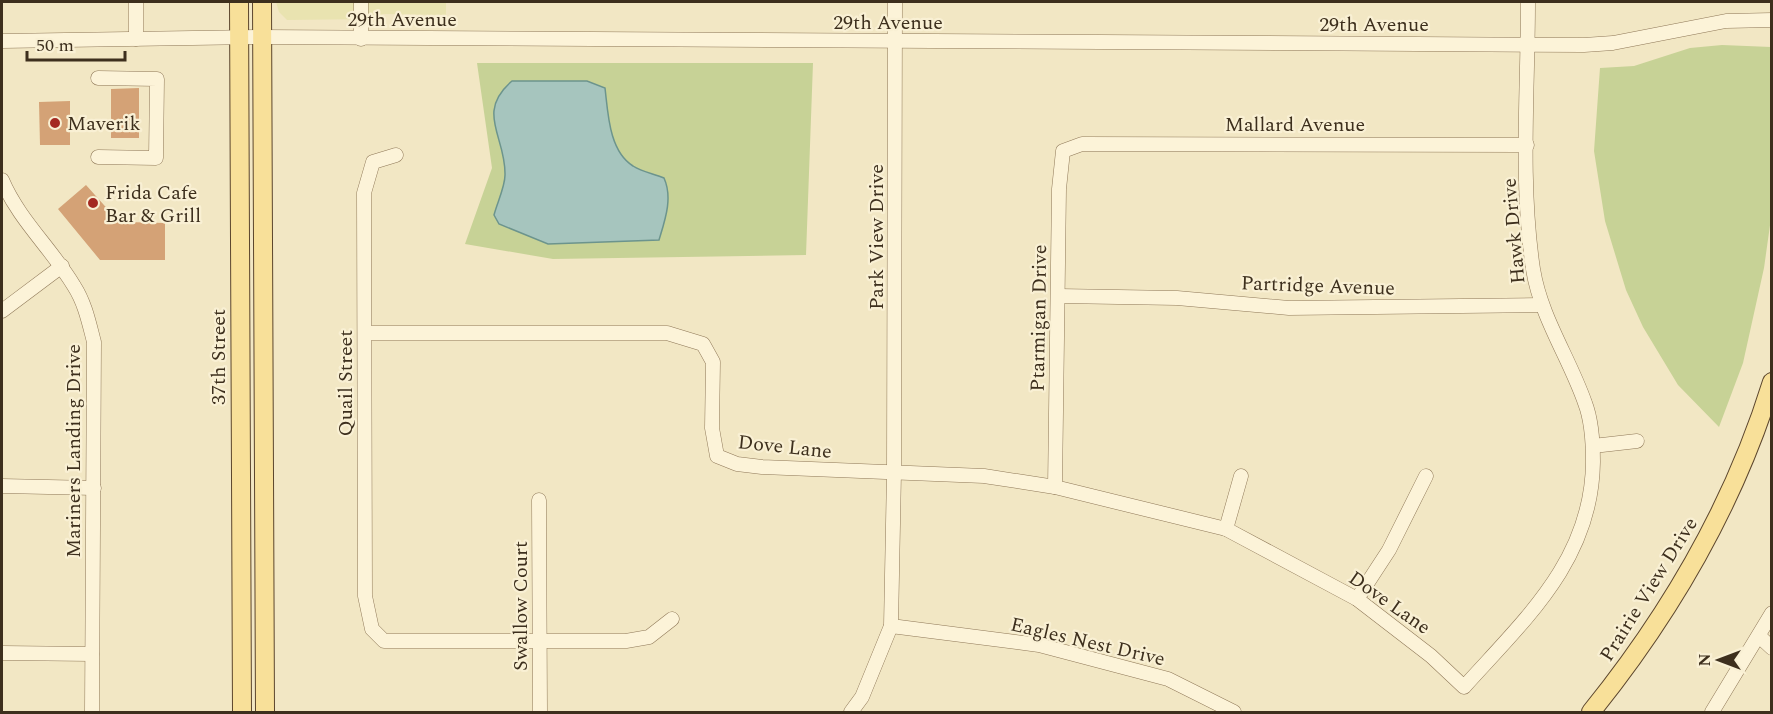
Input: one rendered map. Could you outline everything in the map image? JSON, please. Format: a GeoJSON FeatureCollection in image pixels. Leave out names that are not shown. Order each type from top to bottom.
{"type":"FeatureCollection","features":[{"type":"Feature","properties":{"kind":"main road","name":"37th Street"},"geometry":{"type":"LineString","coordinates":[[239,2],[242,712]]}},
{"type":"Feature","properties":{"kind":"main road"},"geometry":{"type":"LineString","coordinates":[[262,2],[265,712]]}},
{"type":"Feature","properties":{"kind":"main road","name":"Prairie View Drive"},"geometry":{"type":"LineString","coordinates":[[1591,712],[1656,627],[1687,578],[1739,476],[1772,382]]}},
{"type":"Feature","properties":{"kind":"street"},"geometry":{"type":"LineString","coordinates":[[136,2],[136,39]]}},
{"type":"Feature","properties":{"kind":"street"},"geometry":{"type":"LineString","coordinates":[[361,2],[362,39]]}},
{"type":"Feature","properties":{"kind":"street","name":"Park View Drive"},"geometry":{"type":"LineString","coordinates":[[891,626],[894,473],[895,2]]}},
{"type":"Feature","properties":{"kind":"street","name":"Hawk Drive"},"geometry":{"type":"LineString","coordinates":[[1485,663],[1544,598],[1577,545],[1593,484],[1593,446],[1586,405],[1541,305],[1529,226],[1528,2]]}},
{"type":"Feature","properties":{"kind":"street","name":"29th Avenue"},"geometry":{"type":"LineString","coordinates":[[2,41],[262,37],[1614,43],[1726,21],[1772,20]]}},
{"type":"Feature","properties":{"kind":"street"},"geometry":{"type":"LineString","coordinates":[[98,78],[157,79],[156,158],[98,157]]}},
{"type":"Feature","properties":{"kind":"street","name":"Mallard Avenue"},"geometry":{"type":"LineString","coordinates":[[1063,151],[1082,144],[1527,145]]}},
{"type":"Feature","properties":{"kind":"street","name":"Ptarmigan Drive"},"geometry":{"type":"LineString","coordinates":[[1055,487],[1059,189],[1063,151]]}},
{"type":"Feature","properties":{"kind":"street","name":"Quail Street"},"geometry":{"type":"LineString","coordinates":[[396,155],[373,162],[364,194],[365,596],[372,629],[384,642],[540,642]]}},
{"type":"Feature","properties":{"kind":"street","name":"Mariners Landing Drive"},"geometry":{"type":"LineString","coordinates":[[2,180],[10,200],[62,266],[76,288],[87,314],[94,342],[92,712]]}},
{"type":"Feature","properties":{"kind":"street"},"geometry":{"type":"LineString","coordinates":[[2,311],[62,266]]}},
{"type":"Feature","properties":{"kind":"street","name":"Partridge Avenue"},"geometry":{"type":"LineString","coordinates":[[1059,296],[1189,299],[1289,308],[1541,305]]}},
{"type":"Feature","properties":{"kind":"street","name":"Dove Lane"},"geometry":{"type":"LineString","coordinates":[[365,333],[667,333],[703,344],[712,362],[712,428],[717,456],[737,464],[762,466],[984,476],[1055,487],[1226,529],[1358,599],[1431,656],[1464,687],[1485,663]]}},
{"type":"Feature","properties":{"kind":"street"},"geometry":{"type":"LineString","coordinates":[[1593,446],[1637,441]]}},
{"type":"Feature","properties":{"kind":"street"},"geometry":{"type":"LineString","coordinates":[[1226,529],[1241,476]]}},
{"type":"Feature","properties":{"kind":"street"},"geometry":{"type":"LineString","coordinates":[[1358,599],[1389,550],[1426,476]]}},
{"type":"Feature","properties":{"kind":"street"},"geometry":{"type":"LineString","coordinates":[[2,486],[94,488]]}},
{"type":"Feature","properties":{"kind":"street","name":"Swallow Court"},"geometry":{"type":"LineString","coordinates":[[539,500],[540,712]]}},
{"type":"Feature","properties":{"kind":"street"},"geometry":{"type":"LineString","coordinates":[[1714,711],[1772,613]]}},
{"type":"Feature","properties":{"kind":"street"},"geometry":{"type":"LineString","coordinates":[[540,642],[626,641],[649,637],[672,619]]}},
{"type":"Feature","properties":{"kind":"street"},"geometry":{"type":"LineString","coordinates":[[851,712],[862,697],[891,626]]}},
{"type":"Feature","properties":{"kind":"street","name":"Eagles Nest Drive"},"geometry":{"type":"LineString","coordinates":[[891,626],[1039,645],[1168,679],[1234,712]]}},
{"type":"Feature","properties":{"kind":"street"},"geometry":{"type":"LineString","coordinates":[[1759,636],[1772,648]]}},
{"type":"Feature","properties":{"kind":"street"},"geometry":{"type":"LineString","coordinates":[[2,653],[93,654]]}},
{"type":"Feature","properties":{"kind":"shaded area"},"geometry":{"type":"Polygon","coordinates":[[[276,2],[446,2],[446,15],[383,14],[372,19],[287,20],[279,12],[276,2]]]}},
{"type":"Feature","properties":{"kind":"green space"},"geometry":{"type":"Polygon","coordinates":[[[1722,45],[1771,47],[1772,211],[1764,268],[1743,363],[1719,427],[1678,385],[1643,327],[1626,290],[1605,221],[1594,151],[1600,68],[1634,66],[1690,48],[1722,45]]]}},
{"type":"Feature","properties":{"kind":"green space"},"geometry":{"type":"Polygon","coordinates":[[[477,63],[813,63],[806,255],[553,259],[465,244],[492,168],[477,63]]]}},
{"type":"Feature","properties":{"kind":"water"},"geometry":{"type":"Polygon","coordinates":[[[512,81],[587,81],[605,88],[611,131],[619,151],[633,166],[664,178],[667,186],[666,217],[659,240],[548,244],[499,224],[494,215],[505,175],[495,125],[495,104],[512,81]]]}},
{"type":"Feature","properties":{"kind":"building"},"geometry":{"type":"Polygon","coordinates":[[[139,88],[139,138],[111,138],[111,89],[139,88]]]}},
{"type":"Feature","properties":{"kind":"building","name":"Maverik"},"geometry":{"type":"Polygon","coordinates":[[[70,101],[70,145],[40,145],[39,102],[70,101]]]}},
{"type":"Feature","properties":{"kind":"building"},"geometry":{"type":"Polygon","coordinates":[[[86,185],[112,214],[127,222],[165,223],[165,260],[100,260],[58,209],[86,185]]]}},
{"type":"Feature","properties":{"kind":"place","name":"Maverik"},"geometry":{"type":"Point","coordinates":[55,123]}},
{"type":"Feature","properties":{"kind":"place","name":"Frida Cafe Bar & Grill"},"geometry":{"type":"Point","coordinates":[93,203]}}]}
